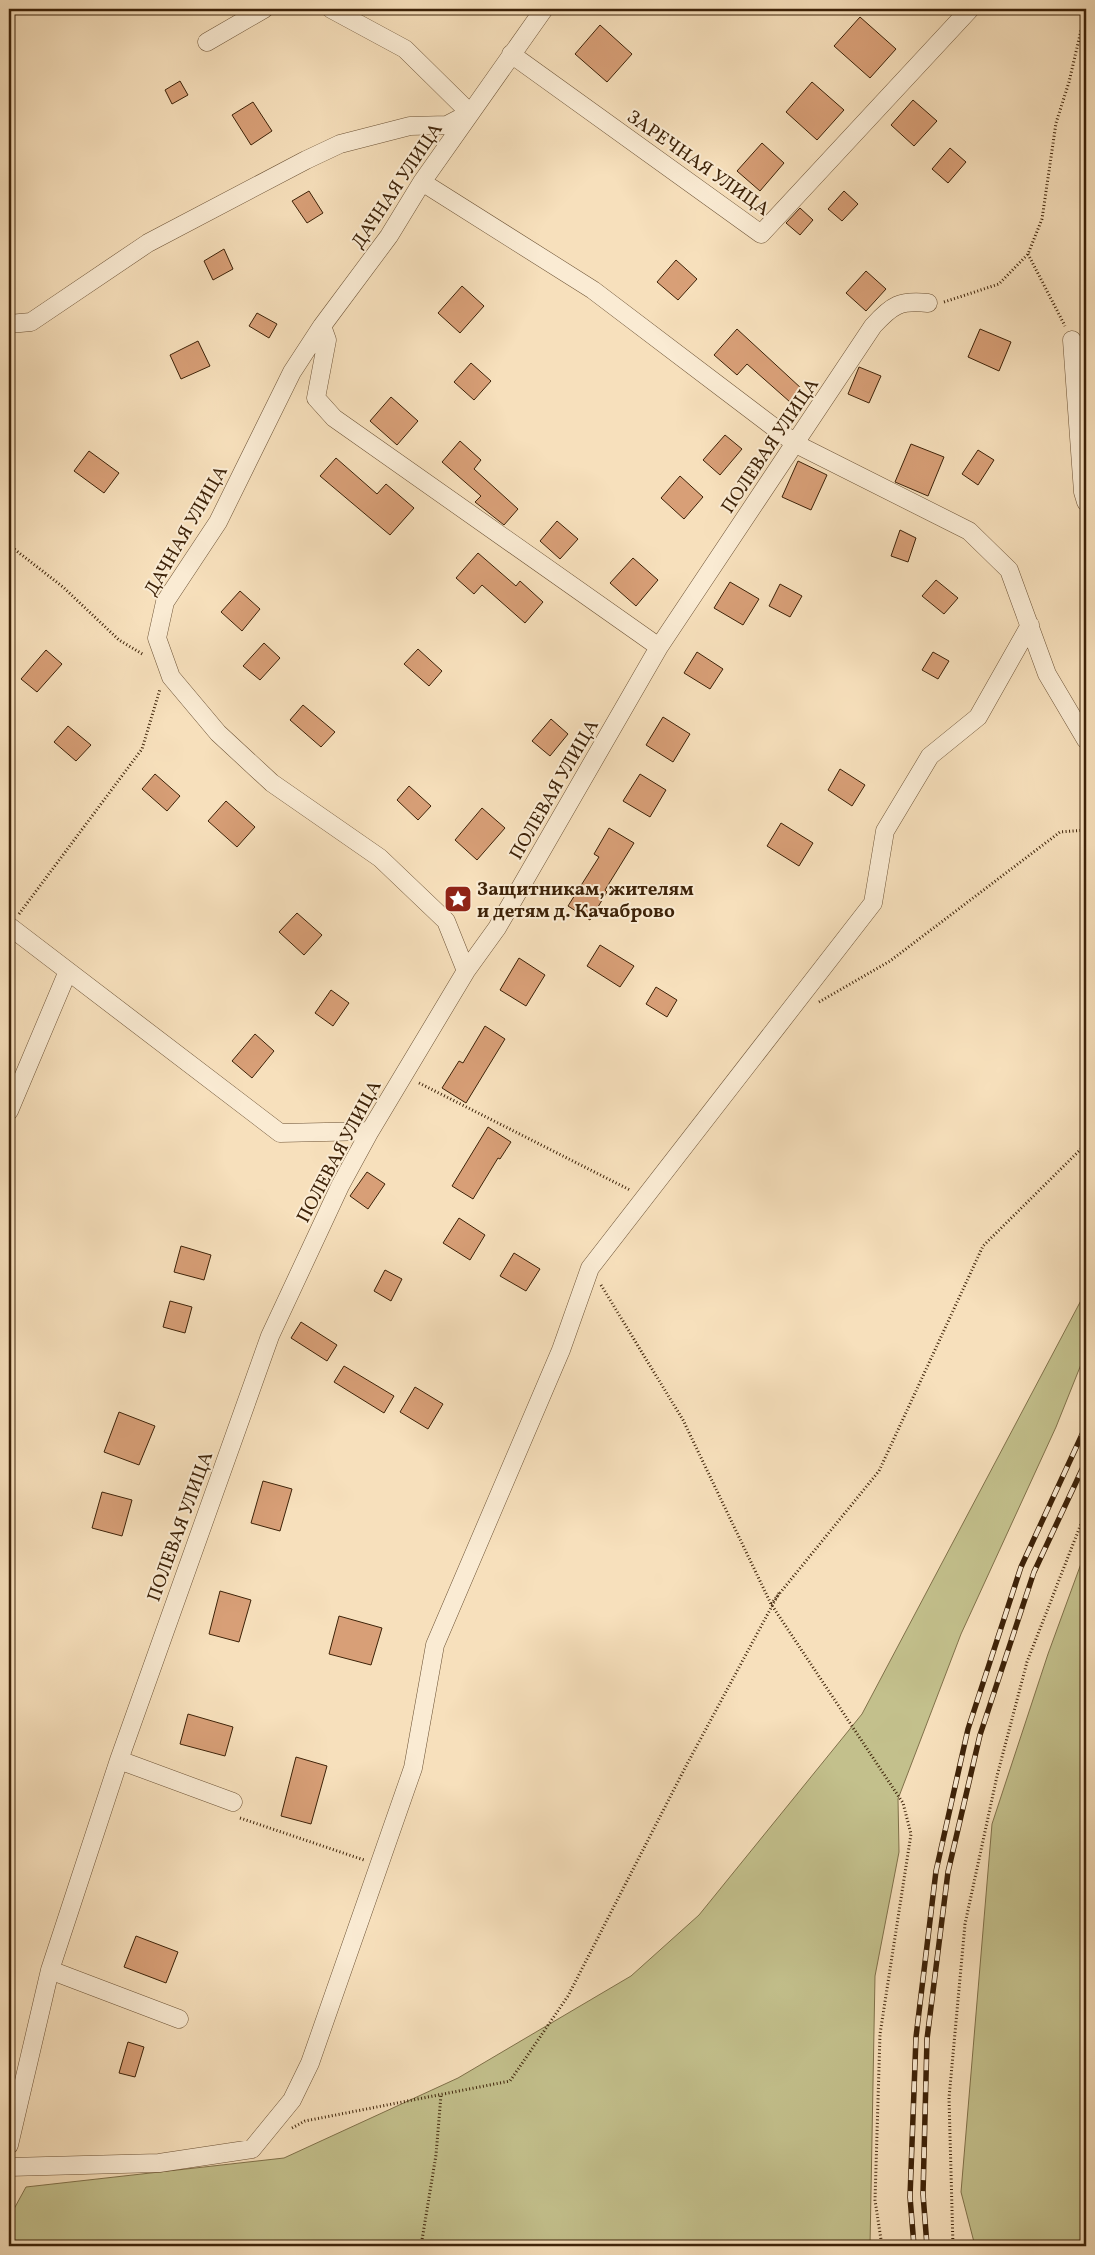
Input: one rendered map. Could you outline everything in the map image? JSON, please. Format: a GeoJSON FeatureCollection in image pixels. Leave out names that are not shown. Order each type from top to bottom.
{"type":"FeatureCollection","features":[{"type":"Feature","properties":{"kind":"street"},"geometry":{"type":"LineString","coordinates":[[207,42],[264,9]]}},
{"type":"Feature","properties":{"kind":"street"},"geometry":{"type":"LineString","coordinates":[[9,324],[31,322],[148,243],[340,144],[410,126],[447,124],[470,113],[405,49],[331,9]]}},
{"type":"Feature","properties":{"kind":"street","name":"ДАЧНАЯ УЛИЦА"},"geometry":{"type":"LineString","coordinates":[[466,971],[446,921],[380,858],[272,783],[218,733],[171,677],[157,638],[165,602],[218,522],[292,372],[322,326],[389,236],[422,182],[544,9]]}},
{"type":"Feature","properties":{"kind":"street","name":"ЗАРЕЧНАЯ УЛИЦА"},"geometry":{"type":"LineString","coordinates":[[511,54],[761,234],[970,9]]}},
{"type":"Feature","properties":{"kind":"street"},"geometry":{"type":"LineString","coordinates":[[422,182],[593,290],[796,444],[969,531],[1009,570],[1047,674],[1086,740]]}},
{"type":"Feature","properties":{"kind":"street","name":"ПОЛЕВАЯ УЛИЦА"},"geometry":{"type":"LineString","coordinates":[[9,2145],[50,1970],[118,1760],[270,1336],[340,1186],[370,1131],[466,971],[497,928],[659,647],[873,326],[888,309],[908,301],[928,303]]}},
{"type":"Feature","properties":{"kind":"street"},"geometry":{"type":"LineString","coordinates":[[322,326],[327,340],[316,398],[334,418],[659,647]]}},
{"type":"Feature","properties":{"kind":"street"},"geometry":{"type":"LineString","coordinates":[[1072,340],[1083,492],[1086,502]]}},
{"type":"Feature","properties":{"kind":"street"},"geometry":{"type":"LineString","coordinates":[[9,2167],[159,2163],[252,2150],[292,2100],[310,2063],[413,1768],[435,1646],[561,1350],[590,1268],[873,903],[885,831],[930,756],[978,717],[1030,625]]}},
{"type":"Feature","properties":{"kind":"street"},"geometry":{"type":"LineString","coordinates":[[9,926],[280,1132],[370,1131]]}},
{"type":"Feature","properties":{"kind":"street"},"geometry":{"type":"LineString","coordinates":[[9,1111],[68,971]]}},
{"type":"Feature","properties":{"kind":"street"},"geometry":{"type":"LineString","coordinates":[[118,1760],[235,1809]]}},
{"type":"Feature","properties":{"kind":"street"},"geometry":{"type":"LineString","coordinates":[[50,1970],[179,2018]]}},
{"type":"Feature","properties":{"kind":"path"},"geometry":{"type":"LineString","coordinates":[[928,303],[948,302],[999,284],[1028,254],[1042,219],[1056,123],[1069,82],[1086,9]]}},
{"type":"Feature","properties":{"kind":"path"},"geometry":{"type":"LineString","coordinates":[[1028,254],[1072,340]]}},
{"type":"Feature","properties":{"kind":"path"},"geometry":{"type":"LineString","coordinates":[[9,545],[63,587],[119,640],[167,668],[142,749],[9,926]]}},
{"type":"Feature","properties":{"kind":"path"},"geometry":{"type":"LineString","coordinates":[[815,1004],[890,961],[1060,832],[1086,830]]}},
{"type":"Feature","properties":{"kind":"path"},"geometry":{"type":"LineString","coordinates":[[403,1075],[645,1197]]}},
{"type":"Feature","properties":{"kind":"path"},"geometry":{"type":"LineString","coordinates":[[290,2129],[305,2121],[510,2081],[568,1996],[686,1766],[779,1593],[879,1471],[983,1246],[1086,1144]]}},
{"type":"Feature","properties":{"kind":"path"},"geometry":{"type":"LineString","coordinates":[[590,1268],[683,1420],[772,1606],[904,1803],[911,1834],[880,2034],[875,2200],[882,2246]]}},
{"type":"Feature","properties":{"kind":"path"},"geometry":{"type":"LineString","coordinates":[[953,2246],[948,2098],[965,1924],[997,1776],[1027,1662],[1086,1511]]}},
{"type":"Feature","properties":{"kind":"path"},"geometry":{"type":"LineString","coordinates":[[235,1809],[379,1865]]}},
{"type":"Feature","properties":{"kind":"path"},"geometry":{"type":"LineString","coordinates":[[421,2246],[436,2155],[441,2095]]}},
{"type":"Feature","properties":{"kind":"shaded area"},"geometry":{"type":"Polygon","coordinates":[[[1086,1291],[1086,1352],[1056,1427],[961,1634],[898,1799],[899,1852],[875,1976],[870,2246],[9,2246],[9,2218],[26,2187],[284,2158],[458,2078],[631,1976],[699,1915],[862,1714],[1086,1291]]]}},
{"type":"Feature","properties":{"kind":"shaded area"},"geometry":{"type":"Polygon","coordinates":[[[1086,1550],[1086,2246],[975,2246],[961,2192],[992,1824],[1048,1654],[1086,1550]]]}},
{"type":"Feature","properties":{"kind":"building"},"geometry":{"type":"Polygon","coordinates":[[[860,17],[896,49],[870,78],[834,46],[860,17]]]}},
{"type":"Feature","properties":{"kind":"building"},"geometry":{"type":"Polygon","coordinates":[[[600,25],[632,54],[607,82],[575,54],[600,25]]]}},
{"type":"Feature","properties":{"kind":"building"},"geometry":{"type":"Polygon","coordinates":[[[180,81],[188,95],[172,104],[165,90],[180,81]]]}},
{"type":"Feature","properties":{"kind":"building"},"geometry":{"type":"Polygon","coordinates":[[[812,82],[844,110],[817,140],[786,112],[812,82]]]}},
{"type":"Feature","properties":{"kind":"building"},"geometry":{"type":"Polygon","coordinates":[[[913,100],[937,121],[914,146],[891,125],[913,100]]]}},
{"type":"Feature","properties":{"kind":"building"},"geometry":{"type":"Polygon","coordinates":[[[253,102],[272,131],[251,145],[232,115],[253,102]]]}},
{"type":"Feature","properties":{"kind":"building"},"geometry":{"type":"Polygon","coordinates":[[[762,143],[784,163],[760,191],[737,171],[762,143]]]}},
{"type":"Feature","properties":{"kind":"building"},"geometry":{"type":"Polygon","coordinates":[[[950,148],[966,162],[948,183],[932,169],[950,148]]]}},
{"type":"Feature","properties":{"kind":"building"},"geometry":{"type":"Polygon","coordinates":[[[309,191],[323,213],[307,223],[292,201],[309,191]]]}},
{"type":"Feature","properties":{"kind":"building"},"geometry":{"type":"Polygon","coordinates":[[[844,191],[858,204],[842,221],[828,209],[844,191]]]}},
{"type":"Feature","properties":{"kind":"building"},"geometry":{"type":"Polygon","coordinates":[[[800,208],[813,220],[800,235],[786,223],[800,208]]]}},
{"type":"Feature","properties":{"kind":"building"},"geometry":{"type":"Polygon","coordinates":[[[224,249],[233,269],[213,280],[204,261],[224,249]]]}},
{"type":"Feature","properties":{"kind":"building"},"geometry":{"type":"Polygon","coordinates":[[[676,260],[697,279],[678,300],[657,282],[676,260]]]}},
{"type":"Feature","properties":{"kind":"building"},"geometry":{"type":"Polygon","coordinates":[[[866,271],[886,289],[866,311],[846,293],[866,271]]]}},
{"type":"Feature","properties":{"kind":"building"},"geometry":{"type":"Polygon","coordinates":[[[462,286],[484,306],[460,333],[438,313],[462,286]]]}},
{"type":"Feature","properties":{"kind":"building"},"geometry":{"type":"Polygon","coordinates":[[[257,313],[277,324],[269,338],[249,326],[257,313]]]}},
{"type":"Feature","properties":{"kind":"building"},"geometry":{"type":"Polygon","coordinates":[[[737,329],[802,389],[790,402],[747,364],[737,375],[714,355],[737,329]]]}},
{"type":"Feature","properties":{"kind":"building"},"geometry":{"type":"Polygon","coordinates":[[[980,329],[1011,342],[999,371],[968,357],[980,329]]]}},
{"type":"Feature","properties":{"kind":"building"},"geometry":{"type":"Polygon","coordinates":[[[198,341],[210,366],[181,379],[170,355],[198,341]]]}},
{"type":"Feature","properties":{"kind":"building"},"geometry":{"type":"Polygon","coordinates":[[[471,363],[491,381],[474,400],[454,382],[471,363]]]}},
{"type":"Feature","properties":{"kind":"building"},"geometry":{"type":"Polygon","coordinates":[[[859,367],[881,376],[869,403],[848,394],[859,367]]]}},
{"type":"Feature","properties":{"kind":"building"},"geometry":{"type":"Polygon","coordinates":[[[391,397],[418,421],[397,445],[370,421],[391,397]]]}},
{"type":"Feature","properties":{"kind":"building"},"geometry":{"type":"Polygon","coordinates":[[[725,435],[742,449],[720,475],[703,460],[725,435]]]}},
{"type":"Feature","properties":{"kind":"building"},"geometry":{"type":"Polygon","coordinates":[[[460,441],[481,460],[474,469],[518,509],[504,525],[475,502],[481,496],[442,462],[460,441]]]}},
{"type":"Feature","properties":{"kind":"building"},"geometry":{"type":"Polygon","coordinates":[[[911,444],[944,457],[928,496],[895,482],[911,444]]]}},
{"type":"Feature","properties":{"kind":"building"},"geometry":{"type":"Polygon","coordinates":[[[978,450],[994,460],[978,485],[962,474],[978,450]]]}},
{"type":"Feature","properties":{"kind":"building"},"geometry":{"type":"Polygon","coordinates":[[[89,451],[119,473],[104,493],[74,471],[89,451]]]}},
{"type":"Feature","properties":{"kind":"building"},"geometry":{"type":"Polygon","coordinates":[[[336,458],[377,494],[386,484],[414,508],[390,535],[320,476],[336,458]]]}},
{"type":"Feature","properties":{"kind":"building"},"geometry":{"type":"Polygon","coordinates":[[[798,461],[827,475],[811,510],[782,497],[798,461]]]}},
{"type":"Feature","properties":{"kind":"building"},"geometry":{"type":"Polygon","coordinates":[[[680,476],[703,497],[684,519],[661,498],[680,476]]]}},
{"type":"Feature","properties":{"kind":"building"},"geometry":{"type":"Polygon","coordinates":[[[557,521],[578,539],[560,559],[540,541],[557,521]]]}},
{"type":"Feature","properties":{"kind":"building"},"geometry":{"type":"Polygon","coordinates":[[[900,530],[916,538],[908,562],[891,556],[900,530]]]}},
{"type":"Feature","properties":{"kind":"building"},"geometry":{"type":"Polygon","coordinates":[[[478,553],[516,586],[520,581],[543,602],[525,623],[482,585],[474,594],[456,578],[478,553]]]}},
{"type":"Feature","properties":{"kind":"building"},"geometry":{"type":"Polygon","coordinates":[[[633,558],[658,580],[636,606],[610,583],[633,558]]]}},
{"type":"Feature","properties":{"kind":"building"},"geometry":{"type":"Polygon","coordinates":[[[936,580],[958,598],[944,614],[922,596],[936,580]]]}},
{"type":"Feature","properties":{"kind":"building"},"geometry":{"type":"Polygon","coordinates":[[[730,582],[759,599],[743,625],[714,608],[730,582]]]}},
{"type":"Feature","properties":{"kind":"building"},"geometry":{"type":"Polygon","coordinates":[[[780,584],[802,596],[790,617],[769,606],[780,584]]]}},
{"type":"Feature","properties":{"kind":"building"},"geometry":{"type":"Polygon","coordinates":[[[240,591],[260,609],[242,631],[221,612],[240,591]]]}},
{"type":"Feature","properties":{"kind":"building"},"geometry":{"type":"Polygon","coordinates":[[[264,643],[280,658],[260,680],[243,666],[264,643]]]}},
{"type":"Feature","properties":{"kind":"building"},"geometry":{"type":"Polygon","coordinates":[[[418,649],[442,671],[429,686],[404,664],[418,649]]]}},
{"type":"Feature","properties":{"kind":"building"},"geometry":{"type":"Polygon","coordinates":[[[46,650],[62,664],[37,692],[21,679],[46,650]]]}},
{"type":"Feature","properties":{"kind":"building"},"geometry":{"type":"Polygon","coordinates":[[[697,652],[723,669],[710,689],[684,673],[697,652]]]}},
{"type":"Feature","properties":{"kind":"building"},"geometry":{"type":"Polygon","coordinates":[[[933,652],[949,661],[938,679],[922,670],[933,652]]]}},
{"type":"Feature","properties":{"kind":"building"},"geometry":{"type":"Polygon","coordinates":[[[303,705],[335,732],[321,747],[290,720],[303,705]]]}},
{"type":"Feature","properties":{"kind":"building"},"geometry":{"type":"Polygon","coordinates":[[[663,717],[690,734],[673,762],[646,745],[663,717]]]}},
{"type":"Feature","properties":{"kind":"building"},"geometry":{"type":"Polygon","coordinates":[[[551,719],[568,734],[550,756],[532,741],[551,719]]]}},
{"type":"Feature","properties":{"kind":"building"},"geometry":{"type":"Polygon","coordinates":[[[68,726],[91,745],[76,761],[54,742],[68,726]]]}},
{"type":"Feature","properties":{"kind":"building"},"geometry":{"type":"Polygon","coordinates":[[[840,769],[865,785],[852,806],[828,790],[840,769]]]}},
{"type":"Feature","properties":{"kind":"building"},"geometry":{"type":"Polygon","coordinates":[[[155,774],[180,796],[167,811],[142,789],[155,774]]]}},
{"type":"Feature","properties":{"kind":"building"},"geometry":{"type":"Polygon","coordinates":[[[640,774],[666,790],[650,817],[623,801],[640,774]]]}},
{"type":"Feature","properties":{"kind":"building"},"geometry":{"type":"Polygon","coordinates":[[[409,786],[431,806],[418,820],[397,800],[409,786]]]}},
{"type":"Feature","properties":{"kind":"building"},"geometry":{"type":"Polygon","coordinates":[[[226,801],[255,827],[237,847],[208,821],[226,801]]]}},
{"type":"Feature","properties":{"kind":"building"},"geometry":{"type":"Polygon","coordinates":[[[482,808],[505,828],[477,860],[455,840],[482,808]]]}},
{"type":"Feature","properties":{"kind":"building"},"geometry":{"type":"Polygon","coordinates":[[[781,823],[813,843],[799,866],[767,846],[781,823]]]}},
{"type":"Feature","properties":{"kind":"building"},"geometry":{"type":"Polygon","coordinates":[[[609,828],[634,843],[605,890],[607,892],[590,920],[568,906],[599,857],[594,854],[609,828]]]}},
{"type":"Feature","properties":{"kind":"building"},"geometry":{"type":"Polygon","coordinates":[[[297,913],[322,935],[304,955],[279,932],[297,913]]]}},
{"type":"Feature","properties":{"kind":"building"},"geometry":{"type":"Polygon","coordinates":[[[600,945],[634,966],[620,987],[587,966],[600,945]]]}},
{"type":"Feature","properties":{"kind":"building"},"geometry":{"type":"Polygon","coordinates":[[[519,958],[545,975],[526,1006],[500,990],[519,958]]]}},
{"type":"Feature","properties":{"kind":"building"},"geometry":{"type":"Polygon","coordinates":[[[656,987],[677,1000],[667,1017],[646,1004],[656,987]]]}},
{"type":"Feature","properties":{"kind":"building"},"geometry":{"type":"Polygon","coordinates":[[[331,990],[349,1003],[333,1026],[315,1013],[331,990]]]}},
{"type":"Feature","properties":{"kind":"building"},"geometry":{"type":"Polygon","coordinates":[[[485,1026],[505,1039],[466,1103],[442,1088],[459,1061],[463,1063],[485,1026]]]}},
{"type":"Feature","properties":{"kind":"building"},"geometry":{"type":"Polygon","coordinates":[[[255,1034],[274,1051],[252,1078],[232,1061],[255,1034]]]}},
{"type":"Feature","properties":{"kind":"building"},"geometry":{"type":"Polygon","coordinates":[[[488,1127],[511,1142],[500,1159],[498,1158],[473,1199],[452,1186],[488,1127]]]}},
{"type":"Feature","properties":{"kind":"building"},"geometry":{"type":"Polygon","coordinates":[[[367,1172],[385,1184],[368,1209],[350,1196],[367,1172]]]}},
{"type":"Feature","properties":{"kind":"building"},"geometry":{"type":"Polygon","coordinates":[[[459,1218],[485,1235],[470,1260],[443,1243],[459,1218]]]}},
{"type":"Feature","properties":{"kind":"building"},"geometry":{"type":"Polygon","coordinates":[[[181,1246],[211,1255],[204,1280],[174,1272],[181,1246]]]}},
{"type":"Feature","properties":{"kind":"building"},"geometry":{"type":"Polygon","coordinates":[[[514,1253],[540,1269],[526,1291],[500,1276],[514,1253]]]}},
{"type":"Feature","properties":{"kind":"building"},"geometry":{"type":"Polygon","coordinates":[[[385,1270],[402,1279],[391,1301],[374,1291],[385,1270]]]}},
{"type":"Feature","properties":{"kind":"building"},"geometry":{"type":"Polygon","coordinates":[[[170,1301],[192,1307],[185,1333],[163,1327],[170,1301]]]}},
{"type":"Feature","properties":{"kind":"building"},"geometry":{"type":"Polygon","coordinates":[[[301,1322],[337,1345],[327,1361],[291,1338],[301,1322]]]}},
{"type":"Feature","properties":{"kind":"building"},"geometry":{"type":"Polygon","coordinates":[[[344,1366],[394,1396],[384,1413],[334,1382],[344,1366]]]}},
{"type":"Feature","properties":{"kind":"building"},"geometry":{"type":"Polygon","coordinates":[[[415,1387],[443,1404],[428,1429],[400,1412],[415,1387]]]}},
{"type":"Feature","properties":{"kind":"building"},"geometry":{"type":"Polygon","coordinates":[[[119,1412],[155,1426],[139,1465],[104,1452],[119,1412]]]}},
{"type":"Feature","properties":{"kind":"building"},"geometry":{"type":"Polygon","coordinates":[[[263,1481],[292,1489],[280,1531],[251,1523],[263,1481]]]}},
{"type":"Feature","properties":{"kind":"building"},"geometry":{"type":"Polygon","coordinates":[[[102,1492],[132,1500],[122,1536],[92,1528],[102,1492]]]}},
{"type":"Feature","properties":{"kind":"building"},"geometry":{"type":"Polygon","coordinates":[[[220,1591],[251,1600],[239,1642],[209,1634],[220,1591]]]}},
{"type":"Feature","properties":{"kind":"building"},"geometry":{"type":"Polygon","coordinates":[[[339,1616],[382,1628],[371,1665],[329,1654],[339,1616]]]}},
{"type":"Feature","properties":{"kind":"building"},"geometry":{"type":"Polygon","coordinates":[[[188,1714],[233,1727],[225,1756],[180,1744],[188,1714]]]}},
{"type":"Feature","properties":{"kind":"building"},"geometry":{"type":"Polygon","coordinates":[[[296,1757],[327,1766],[311,1824],[281,1816],[296,1757]]]}},
{"type":"Feature","properties":{"kind":"building"},"geometry":{"type":"Polygon","coordinates":[[[136,1936],[178,1952],[166,1983],[124,1967],[136,1936]]]}},
{"type":"Feature","properties":{"kind":"building"},"geometry":{"type":"Polygon","coordinates":[[[128,2042],[144,2047],[135,2077],[119,2073],[128,2042]]]}},
{"type":"Feature","properties":{"kind":"railway"},"geometry":{"type":"LineString","coordinates":[[914,2246],[910,2197],[916,2037],[936,1871],[968,1729],[1021,1567],[1086,1426]]}},
{"type":"Feature","properties":{"kind":"railway"},"geometry":{"type":"LineString","coordinates":[[927,2246],[923,2194],[927,2039],[948,1872],[980,1735],[1034,1572],[1086,1461]]}},
{"type":"Feature","properties":{"kind":"place","name":"Защитникам, жителям и детям д. Качаброво"},"geometry":{"type":"Point","coordinates":[458,899]}}]}
